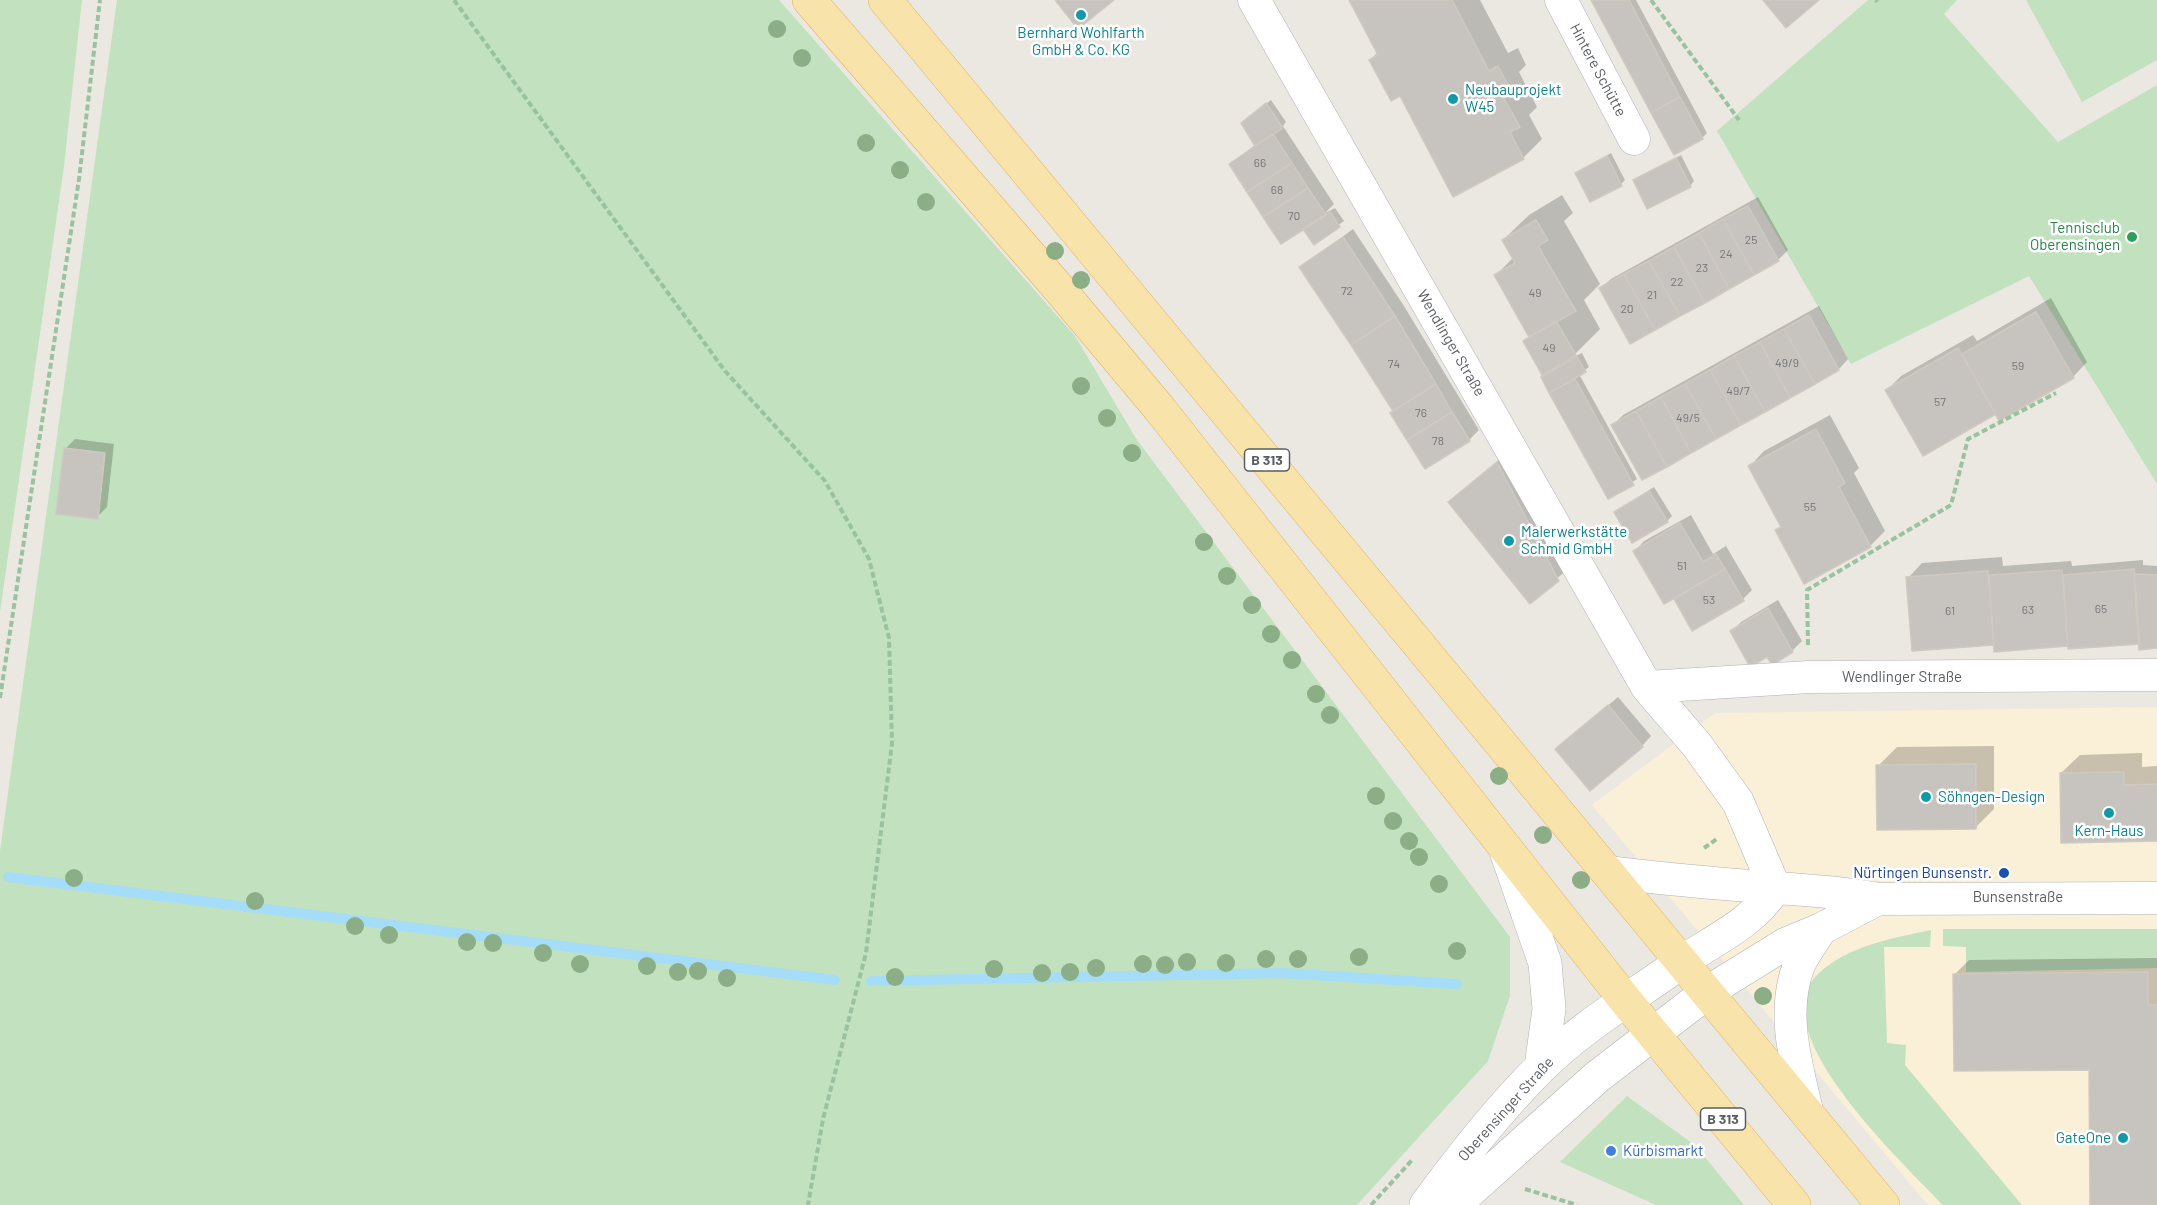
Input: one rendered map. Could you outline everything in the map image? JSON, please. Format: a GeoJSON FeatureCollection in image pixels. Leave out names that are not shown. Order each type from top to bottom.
{"type":"FeatureCollection","features":[{"type":"Feature","properties":{"kind":"main road","name":"B 313"},"geometry":{"type":"LineString","coordinates":[[808,0],[1061,291],[1151,399],[1626,1001],[1794,1205]]}},
{"type":"Feature","properties":{"kind":"main road","name":"B 313"},"geometry":{"type":"LineString","coordinates":[[885,0],[1709,991],[1883,1205]]}},
{"type":"Feature","properties":{"kind":"street","name":"Wendlinger Straße"},"geometry":{"type":"LineString","coordinates":[[1254,0],[1647,687],[1696,744],[1738,802],[1775,888]]}},
{"type":"Feature","properties":{"kind":"street","name":"Hintere Schütte"},"geometry":{"type":"LineString","coordinates":[[1561,0],[1634,139]]}},
{"type":"Feature","properties":{"kind":"street","name":"Wendlinger Straße"},"geometry":{"type":"LineString","coordinates":[[1647,687],[1809,677],[2157,675]]}},
{"type":"Feature","properties":{"kind":"street"},"geometry":{"type":"LineString","coordinates":[[1504,846],[1533,923],[1545,963],[1549,1009],[1541,1067]]}},
{"type":"Feature","properties":{"kind":"street","name":"Bunsenstraße"},"geometry":{"type":"LineString","coordinates":[[1608,872],[1678,881],[1707,881],[1844,892],[1878,899],[2157,898]]}},
{"type":"Feature","properties":{"kind":"street"},"geometry":{"type":"LineString","coordinates":[[1683,961],[1764,906],[1775,888]]}},
{"type":"Feature","properties":{"kind":"street","name":"Bunsenstraße"},"geometry":{"type":"LineString","coordinates":[[1709,991],[1744,967],[1785,944],[1821,929],[1878,899]]}},
{"type":"Feature","properties":{"kind":"street"},"geometry":{"type":"LineString","coordinates":[[1808,1115],[1792,1042],[1790,1001],[1800,964],[1821,929]]}},
{"type":"Feature","properties":{"kind":"street","name":"Oberensinger Straße"},"geometry":{"type":"LineString","coordinates":[[1426,1205],[1461,1157],[1541,1067],[1626,1001],[1683,961]]}},
{"type":"Feature","properties":{"kind":"street","name":"Oberensinger Straße"},"geometry":{"type":"LineString","coordinates":[[1454,1205],[1597,1077],[1709,991]]}},
{"type":"Feature","properties":{"kind":"path"},"geometry":{"type":"LineString","coordinates":[[0,698],[78,190],[100,0]]}},
{"type":"Feature","properties":{"kind":"path"},"geometry":{"type":"LineString","coordinates":[[454,0],[725,371],[825,481],[869,559],[889,638],[892,743],[866,953],[823,1119],[808,1205]]}},
{"type":"Feature","properties":{"kind":"path"},"geometry":{"type":"LineString","coordinates":[[1651,0],[1739,120]]}},
{"type":"Feature","properties":{"kind":"path"},"geometry":{"type":"LineString","coordinates":[[1809,677],[1807,590],[1951,506],[1968,440],[2056,393]]}},
{"type":"Feature","properties":{"kind":"path"},"geometry":{"type":"LineString","coordinates":[[1487,1177],[1577,1205]]}},
{"type":"Feature","properties":{"kind":"shaded area"},"geometry":{"type":"Polygon","coordinates":[[[2157,707],[2157,1205],[1928,1205],[1592,805],[1715,713],[2157,707]]]}},
{"type":"Feature","properties":{"kind":"green space"},"geometry":{"type":"Polygon","coordinates":[[[0,0],[82,0],[64,166],[0,612],[0,0]]]}},
{"type":"Feature","properties":{"kind":"green space"},"geometry":{"type":"Polygon","coordinates":[[[117,0],[779,0],[1075,336],[1137,440],[1510,937],[1510,996],[1488,1061],[1357,1205],[0,1205],[0,851],[117,0]]]}},
{"type":"Feature","properties":{"kind":"green space"},"geometry":{"type":"Polygon","coordinates":[[[1868,0],[1957,0],[1944,14],[2058,142],[2157,85],[2157,484],[2029,276],[1851,364],[1717,131],[1868,0]]]}},
{"type":"Feature","properties":{"kind":"green space"},"geometry":{"type":"Polygon","coordinates":[[[2026,0],[2157,0],[2157,60],[2082,102],[2026,0]]]}},
{"type":"Feature","properties":{"kind":"green space"},"geometry":{"type":"Polygon","coordinates":[[[1943,929],[2157,929],[2157,968],[1966,972],[1966,947],[1943,946],[1943,929]]]}},
{"type":"Feature","properties":{"kind":"green space"},"geometry":{"type":"Polygon","coordinates":[[[1931,930],[1930,947],[1884,947],[1887,1043],[1906,1045],[1905,1065],[2022,1205],[1943,1205],[1844,1096],[1822,1062],[1807,1029],[1805,999],[1818,974],[1830,964],[1856,950],[1901,936],[1931,930]]]}},
{"type":"Feature","properties":{"kind":"green space"},"geometry":{"type":"Polygon","coordinates":[[[1627,1096],[1696,1146],[1744,1205],[1656,1205],[1560,1162],[1627,1096]]]}},
{"type":"Feature","properties":{"kind":"building","name":"Bernhard Wohlfarth GmbH & Co. KG"},"geometry":{"type":"Polygon","coordinates":[[[1055,0],[1114,0],[1078,29],[1055,0]]]}},
{"type":"Feature","properties":{"kind":"building","name":"Neubauprojekt W45"},"geometry":{"type":"Polygon","coordinates":[[[1349,0],[1452,0],[1489,71],[1498,66],[1508,85],[1499,89],[1520,127],[1510,132],[1524,159],[1453,197],[1400,96],[1391,101],[1369,60],[1378,55],[1349,0]]]}},
{"type":"Feature","properties":{"kind":"building"},"geometry":{"type":"Polygon","coordinates":[[[1591,0],[1629,0],[1680,97],[1651,113],[1591,0]]]}},
{"type":"Feature","properties":{"kind":"building"},"geometry":{"type":"Polygon","coordinates":[[[1763,0],[1819,0],[1786,28],[1763,0]]]}},
{"type":"Feature","properties":{"kind":"building"},"geometry":{"type":"Polygon","coordinates":[[[1680,97],[1703,139],[1674,155],[1651,113],[1680,97]]]}},
{"type":"Feature","properties":{"kind":"building"},"geometry":{"type":"Polygon","coordinates":[[[1266,103],[1283,128],[1255,146],[1241,123],[1266,103]]]}},
{"type":"Feature","properties":{"kind":"building"},"geometry":{"type":"Polygon","coordinates":[[[1273,134],[1292,163],[1247,192],[1229,164],[1273,134]]]}},
{"type":"Feature","properties":{"kind":"building"},"geometry":{"type":"Polygon","coordinates":[[[1607,156],[1622,186],[1590,202],[1575,173],[1607,156]]]}},
{"type":"Feature","properties":{"kind":"building"},"geometry":{"type":"Polygon","coordinates":[[[1676,158],[1691,187],[1647,209],[1633,180],[1676,158]]]}},
{"type":"Feature","properties":{"kind":"building"},"geometry":{"type":"Polygon","coordinates":[[[1292,163],[1308,188],[1263,217],[1247,192],[1292,163]]]}},
{"type":"Feature","properties":{"kind":"building"},"geometry":{"type":"Polygon","coordinates":[[[1308,188],[1326,215],[1281,244],[1263,217],[1308,188]]]}},
{"type":"Feature","properties":{"kind":"building"},"geometry":{"type":"Polygon","coordinates":[[[1748,206],[1779,261],[1754,275],[1723,219],[1748,206]]]}},
{"type":"Feature","properties":{"kind":"building"},"geometry":{"type":"Polygon","coordinates":[[[1330,212],[1340,227],[1314,245],[1303,229],[1330,212]]]}},
{"type":"Feature","properties":{"kind":"building"},"geometry":{"type":"Polygon","coordinates":[[[1723,219],[1754,275],[1729,289],[1699,233],[1723,219]]]}},
{"type":"Feature","properties":{"kind":"building"},"geometry":{"type":"Polygon","coordinates":[[[1536,220],[1548,240],[1538,246],[1576,311],[1529,337],[1494,275],[1515,263],[1502,240],[1536,220]]]}},
{"type":"Feature","properties":{"kind":"building"},"geometry":{"type":"Polygon","coordinates":[[[1699,233],[1729,289],[1705,303],[1674,247],[1699,233]]]}},
{"type":"Feature","properties":{"kind":"building"},"geometry":{"type":"Polygon","coordinates":[[[1343,237],[1395,316],[1351,345],[1299,267],[1343,237]]]}},
{"type":"Feature","properties":{"kind":"building"},"geometry":{"type":"Polygon","coordinates":[[[1674,247],[1705,303],[1680,316],[1649,261],[1674,247]]]}},
{"type":"Feature","properties":{"kind":"building"},"geometry":{"type":"Polygon","coordinates":[[[1649,261],[1680,316],[1655,330],[1624,274],[1649,261]]]}},
{"type":"Feature","properties":{"kind":"building"},"geometry":{"type":"Polygon","coordinates":[[[1624,274],[1655,330],[1630,344],[1599,288],[1624,274]]]}},
{"type":"Feature","properties":{"kind":"building"},"geometry":{"type":"Polygon","coordinates":[[[2036,312],[2074,378],[1999,421],[1962,354],[2036,312]]]}},
{"type":"Feature","properties":{"kind":"building"},"geometry":{"type":"Polygon","coordinates":[[[1809,315],[1839,370],[1815,384],[1784,329],[1809,315]]]}},
{"type":"Feature","properties":{"kind":"building"},"geometry":{"type":"Polygon","coordinates":[[[1395,316],[1436,384],[1393,411],[1351,345],[1395,316]]]}},
{"type":"Feature","properties":{"kind":"building"},"geometry":{"type":"Polygon","coordinates":[[[1556,321],[1576,355],[1542,375],[1523,341],[1556,321]]]}},
{"type":"Feature","properties":{"kind":"building"},"geometry":{"type":"Polygon","coordinates":[[[1784,329],[1815,384],[1790,398],[1760,342],[1784,329]]]}},
{"type":"Feature","properties":{"kind":"building"},"geometry":{"type":"Polygon","coordinates":[[[1760,342],[1790,398],[1765,412],[1734,356],[1760,342]]]}},
{"type":"Feature","properties":{"kind":"building"},"geometry":{"type":"Polygon","coordinates":[[[1958,348],[1996,414],[1923,456],[1885,390],[1958,348]]]}},
{"type":"Feature","properties":{"kind":"building"},"geometry":{"type":"Polygon","coordinates":[[[1734,356],[1765,412],[1741,425],[1710,370],[1734,356]]]}},
{"type":"Feature","properties":{"kind":"building"},"geometry":{"type":"Polygon","coordinates":[[[1577,357],[1586,372],[1549,393],[1541,377],[1577,357]]]}},
{"type":"Feature","properties":{"kind":"building"},"geometry":{"type":"Polygon","coordinates":[[[1710,370],[1741,425],[1716,439],[1685,384],[1710,370]]]}},
{"type":"Feature","properties":{"kind":"building"},"geometry":{"type":"Polygon","coordinates":[[[1575,379],[1634,485],[1608,499],[1549,393],[1575,379]]]}},
{"type":"Feature","properties":{"kind":"building"},"geometry":{"type":"Polygon","coordinates":[[[1436,384],[1452,412],[1407,440],[1390,413],[1436,384]]]}},
{"type":"Feature","properties":{"kind":"building"},"geometry":{"type":"Polygon","coordinates":[[[1685,384],[1716,439],[1691,453],[1661,397],[1685,384]]]}},
{"type":"Feature","properties":{"kind":"building"},"geometry":{"type":"Polygon","coordinates":[[[1661,397],[1691,453],[1667,467],[1636,411],[1661,397]]]}},
{"type":"Feature","properties":{"kind":"building"},"geometry":{"type":"Polygon","coordinates":[[[1636,411],[1667,467],[1642,480],[1611,425],[1636,411]]]}},
{"type":"Feature","properties":{"kind":"building"},"geometry":{"type":"Polygon","coordinates":[[[1452,412],[1470,441],[1425,469],[1407,440],[1452,412]]]}},
{"type":"Feature","properties":{"kind":"building"},"geometry":{"type":"Polygon","coordinates":[[[1816,429],[1845,483],[1839,487],[1871,547],[1804,584],[1775,530],[1781,527],[1748,466],[1816,429]]]}},
{"type":"Feature","properties":{"kind":"building"},"geometry":{"type":"Polygon","coordinates":[[[64,448],[105,453],[98,519],[56,514],[64,448]]]}},
{"type":"Feature","properties":{"kind":"building","name":"Malerwerkstätte Schmid GmbH"},"geometry":{"type":"Polygon","coordinates":[[[1497,462],[1559,581],[1530,604],[1448,502],[1497,462]]]}},
{"type":"Feature","properties":{"kind":"building"},"geometry":{"type":"Polygon","coordinates":[[[1649,491],[1668,522],[1632,543],[1614,512],[1649,491]]]}},
{"type":"Feature","properties":{"kind":"building"},"geometry":{"type":"Polygon","coordinates":[[[1680,523],[1703,562],[1716,554],[1725,569],[1664,604],[1633,551],[1680,523]]]}},
{"type":"Feature","properties":{"kind":"building"},"geometry":{"type":"Polygon","coordinates":[[[1725,569],[1744,601],[1692,631],[1674,599],[1725,569]]]}},
{"type":"Feature","properties":{"kind":"building"},"geometry":{"type":"Polygon","coordinates":[[[2134,569],[2140,644],[2068,649],[2063,575],[2134,569]]]}},
{"type":"Feature","properties":{"kind":"building"},"geometry":{"type":"Polygon","coordinates":[[[2062,570],[2068,646],[1994,652],[1989,575],[2062,570]]]}},
{"type":"Feature","properties":{"kind":"building"},"geometry":{"type":"Polygon","coordinates":[[[1988,571],[1994,645],[1912,651],[1906,577],[1988,571]]]}},
{"type":"Feature","properties":{"kind":"building"},"geometry":{"type":"Polygon","coordinates":[[[2134,574],[2157,575],[2157,648],[2139,650],[2134,574]]]}},
{"type":"Feature","properties":{"kind":"building"},"geometry":{"type":"Polygon","coordinates":[[[1768,608],[1793,652],[1772,665],[1767,657],[1750,667],[1730,631],[1768,608]]]}},
{"type":"Feature","properties":{"kind":"building"},"geometry":{"type":"Polygon","coordinates":[[[1608,705],[1643,747],[1590,791],[1555,749],[1608,705]]]}},
{"type":"Feature","properties":{"kind":"building","name":"Söhngen-Design"},"geometry":{"type":"Polygon","coordinates":[[[1976,764],[1976,829],[1877,830],[1876,765],[1976,764]]]}},
{"type":"Feature","properties":{"kind":"building","name":"Kern-Haus"},"geometry":{"type":"Polygon","coordinates":[[[2124,772],[2124,785],[2157,784],[2157,841],[2061,843],[2060,773],[2124,772]]]}},
{"type":"Feature","properties":{"kind":"building","name":"GateOne"},"geometry":{"type":"Polygon","coordinates":[[[2148,972],[2148,1005],[2157,1005],[2157,1205],[2090,1205],[2089,1070],[1954,1071],[1953,974],[2148,972]]]}},
{"type":"Feature","properties":{"kind":"waterway"},"geometry":{"type":"LineString","coordinates":[[8,877],[835,980]]}},
{"type":"Feature","properties":{"kind":"waterway"},"geometry":{"type":"LineString","coordinates":[[871,981],[1283,973],[1457,984]]}},
{"type":"Feature","properties":{"kind":"place","name":"Bernhard Wohlfarth GmbH & Co. KG"},"geometry":{"type":"Point","coordinates":[1081,15]}},
{"type":"Feature","properties":{"kind":"place","name":"Neubauprojekt W45"},"geometry":{"type":"Point","coordinates":[1453,99]}},
{"type":"Feature","properties":{"kind":"place","name":"Tennisclub Oberensingen"},"geometry":{"type":"Point","coordinates":[2132,237]}},
{"type":"Feature","properties":{"kind":"place","name":"Malerwerkstätte Schmid GmbH"},"geometry":{"type":"Point","coordinates":[1509,541]}},
{"type":"Feature","properties":{"kind":"place","name":"Söhngen-Design"},"geometry":{"type":"Point","coordinates":[1926,797]}},
{"type":"Feature","properties":{"kind":"place","name":"Kern-Haus"},"geometry":{"type":"Point","coordinates":[2109,813]}},
{"type":"Feature","properties":{"kind":"place","name":"Nürtingen Bunsenstr."},"geometry":{"type":"Point","coordinates":[2004,873]}},
{"type":"Feature","properties":{"kind":"place","name":"GateOne"},"geometry":{"type":"Point","coordinates":[2123,1138]}},
{"type":"Feature","properties":{"kind":"place","name":"Kürbismarkt"},"geometry":{"type":"Point","coordinates":[1611,1151]}}]}
